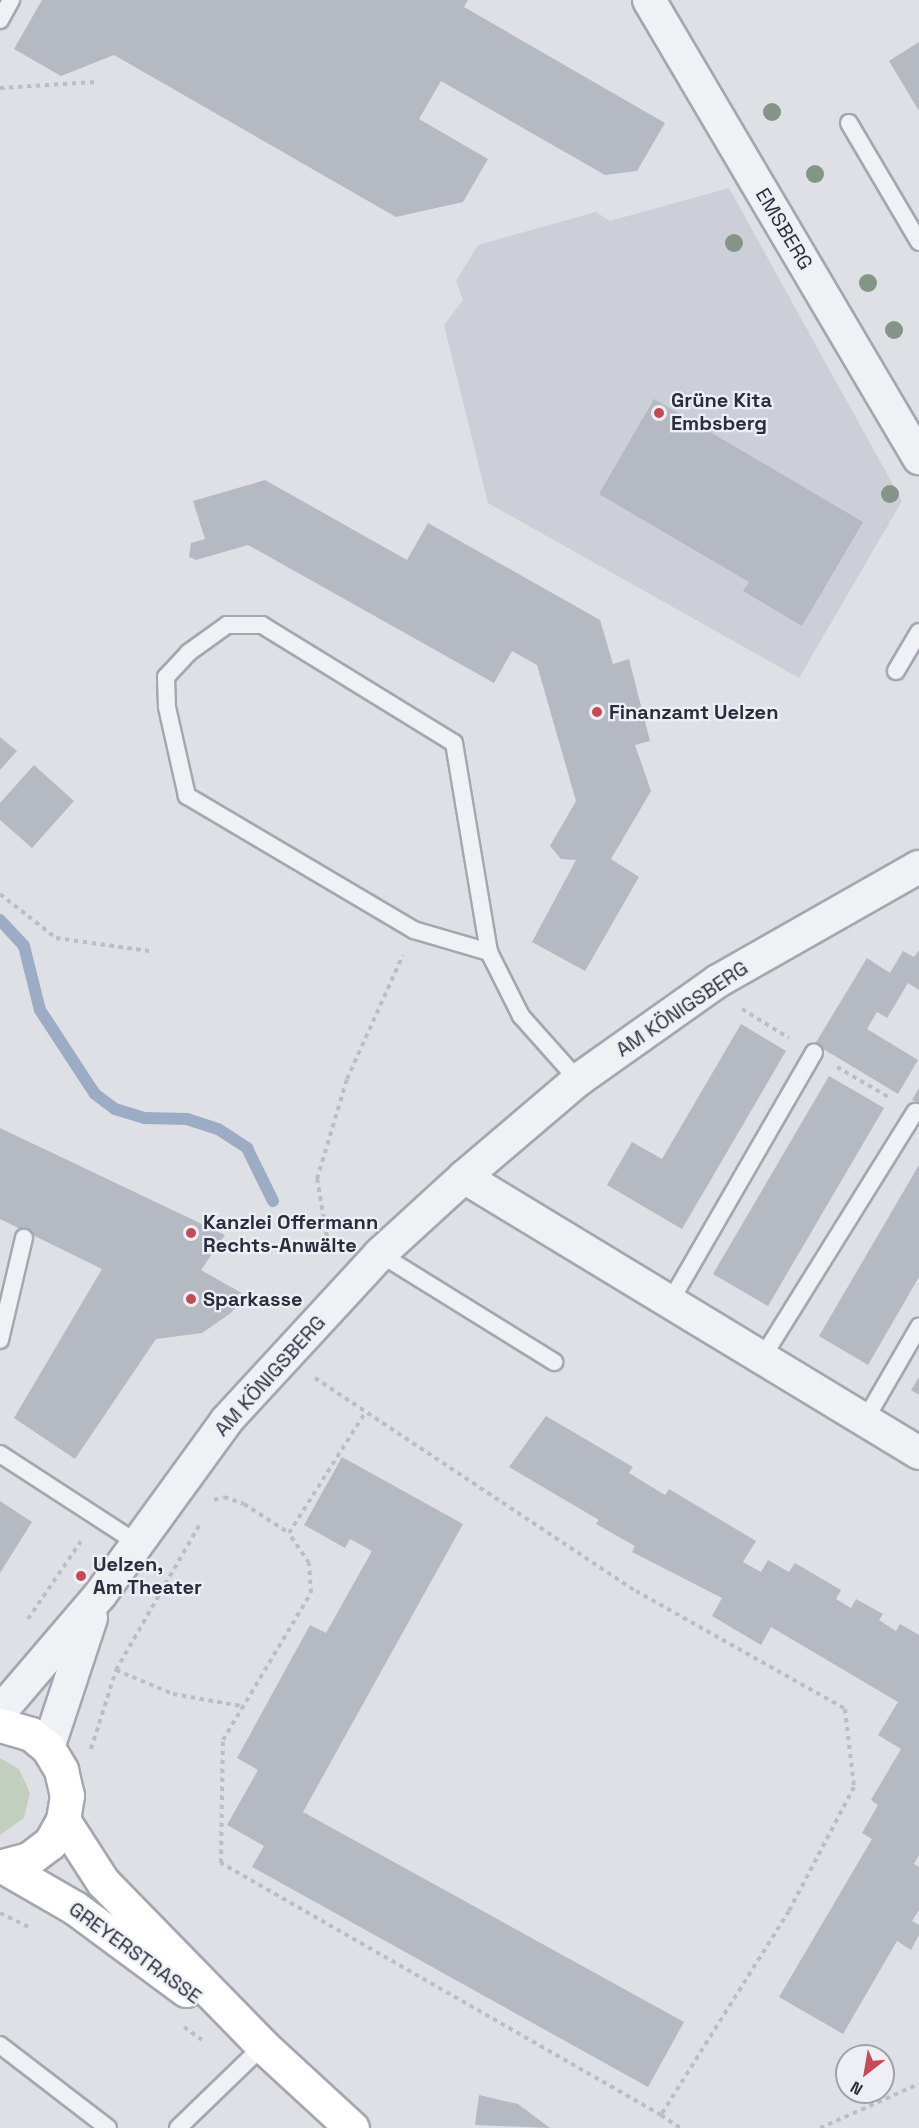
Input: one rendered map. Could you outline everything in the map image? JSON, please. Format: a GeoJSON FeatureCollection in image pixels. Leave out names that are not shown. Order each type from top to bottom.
{"type":"FeatureCollection","features":[{"type":"Feature","properties":{"kind":"main road"},"geometry":{"type":"LineString","coordinates":[[0,1725],[31,1734],[48,1748],[62,1770],[66,1795],[63,1820],[50,1843],[29,1859],[2,1867]]}},
{"type":"Feature","properties":{"kind":"main road","name":"GREYERSTRASSE"},"geometry":{"type":"LineString","coordinates":[[63,1820],[103,1881],[263,2046],[352,2128]]}},
{"type":"Feature","properties":{"kind":"main road","name":"GREYERSTRASSE"},"geometry":{"type":"LineString","coordinates":[[2,1867],[75,1908],[263,2046]]}},
{"type":"Feature","properties":{"kind":"street","name":"EMSBERG"},"geometry":{"type":"LineString","coordinates":[[649,0],[919,458]]}},
{"type":"Feature","properties":{"kind":"street","name":"AM KÖNIGSBERG"},"geometry":{"type":"LineString","coordinates":[[0,1712],[100,1595],[134,1541],[227,1420],[380,1254],[464,1177],[578,1080],[718,981],[919,867]]}},
{"type":"Feature","properties":{"kind":"street"},"geometry":{"type":"LineString","coordinates":[[464,1177],[919,1453]]}},
{"type":"Feature","properties":{"kind":"street","name":"AM KÖNIGSBERG"},"geometry":{"type":"LineString","coordinates":[[48,1748],[100,1595]]}},
{"type":"Feature","properties":{"kind":"lane"},"geometry":{"type":"LineString","coordinates":[[0,20],[11,0]]}},
{"type":"Feature","properties":{"kind":"lane"},"geometry":{"type":"LineString","coordinates":[[849,123],[919,242]]}},
{"type":"Feature","properties":{"kind":"lane"},"geometry":{"type":"LineString","coordinates":[[489,952],[414,930],[188,796],[167,707],[166,677],[188,653],[227,625],[262,625],[454,743],[489,952],[521,1016],[578,1080]]}},
{"type":"Feature","properties":{"kind":"lane"},"geometry":{"type":"LineString","coordinates":[[896,671],[919,632]]}},
{"type":"Feature","properties":{"kind":"lane"},"geometry":{"type":"LineString","coordinates":[[669,1302],[814,1053]]}},
{"type":"Feature","properties":{"kind":"lane"},"geometry":{"type":"LineString","coordinates":[[762,1358],[915,1112]]}},
{"type":"Feature","properties":{"kind":"lane"},"geometry":{"type":"LineString","coordinates":[[0,1340],[24,1238]]}},
{"type":"Feature","properties":{"kind":"lane"},"geometry":{"type":"LineString","coordinates":[[380,1254],[554,1362]]}},
{"type":"Feature","properties":{"kind":"lane"},"geometry":{"type":"LineString","coordinates":[[865,1420],[919,1327]]}},
{"type":"Feature","properties":{"kind":"lane"},"geometry":{"type":"LineString","coordinates":[[0,1454],[134,1541]]}},
{"type":"Feature","properties":{"kind":"lane"},"geometry":{"type":"LineString","coordinates":[[0,2045],[108,2128]]}},
{"type":"Feature","properties":{"kind":"lane"},"geometry":{"type":"LineString","coordinates":[[178,2128],[263,2046]]}},
{"type":"Feature","properties":{"kind":"path"},"geometry":{"type":"LineString","coordinates":[[0,88],[95,82]]}},
{"type":"Feature","properties":{"kind":"path"},"geometry":{"type":"LineString","coordinates":[[0,894],[56,938],[148,951]]}},
{"type":"Feature","properties":{"kind":"path"},"geometry":{"type":"LineString","coordinates":[[338,1299],[317,1179],[346,1079],[414,930]]}},
{"type":"Feature","properties":{"kind":"path"},"geometry":{"type":"LineString","coordinates":[[285,1357],[365,1413],[636,1591],[845,1709],[854,1787],[789,1911],[661,2115]]}},
{"type":"Feature","properties":{"kind":"path"},"geometry":{"type":"LineString","coordinates":[[290,1533],[365,1413]]}},
{"type":"Feature","properties":{"kind":"path"},"geometry":{"type":"LineString","coordinates":[[103,1705],[116,1670],[213,1501],[224,1497],[244,1504],[290,1533],[309,1563],[311,1593],[241,1706],[219,1759],[221,1863],[680,2128]]}},
{"type":"Feature","properties":{"kind":"path"},"geometry":{"type":"LineString","coordinates":[[26,1623],[97,1517]]}},
{"type":"Feature","properties":{"kind":"path"},"geometry":{"type":"LineString","coordinates":[[116,1670],[173,1694],[241,1706]]}},
{"type":"Feature","properties":{"kind":"path"},"geometry":{"type":"LineString","coordinates":[[0,1913],[38,1932]]}},
{"type":"Feature","properties":{"kind":"path"},"geometry":{"type":"LineString","coordinates":[[820,2128],[919,2084]]}},
{"type":"Feature","properties":{"kind":"shaded area","name":"Grüne Kita Embsberg"},"geometry":{"type":"Polygon","coordinates":[[[729,188],[902,501],[799,678],[488,503],[444,325],[463,300],[456,281],[478,245],[596,212],[610,221],[729,188]]]}},
{"type":"Feature","properties":{"kind":"green space"},"geometry":{"type":"Polygon","coordinates":[[[0,1758],[19,1769],[30,1793],[24,1818],[0,1835],[0,1758]]]}},
{"type":"Feature","properties":{"kind":"building"},"geometry":{"type":"Polygon","coordinates":[[[42,0],[468,0],[464,7],[665,123],[637,171],[605,175],[441,81],[419,119],[488,159],[463,202],[396,217],[114,55],[61,76],[14,49],[42,0]]]}},
{"type":"Feature","properties":{"kind":"building"},"geometry":{"type":"Polygon","coordinates":[[[919,42],[919,111],[889,61],[919,42]]]}},
{"type":"Feature","properties":{"kind":"building","name":"Grüne Kita Embsberg"},"geometry":{"type":"Polygon","coordinates":[[[654,399],[863,522],[802,626],[743,591],[749,582],[599,494],[654,399]]]}},
{"type":"Feature","properties":{"kind":"building","name":"Finanzamt Uelzen"},"geometry":{"type":"Polygon","coordinates":[[[265,480],[407,560],[428,523],[600,620],[613,664],[629,659],[650,741],[635,745],[651,791],[611,859],[639,877],[585,971],[532,942],[576,860],[561,859],[550,846],[576,801],[537,665],[512,651],[494,683],[248,545],[196,560],[189,557],[191,543],[205,539],[193,501],[265,480]]]}},
{"type":"Feature","properties":{"kind":"building"},"geometry":{"type":"Polygon","coordinates":[[[0,737],[17,751],[0,770],[0,737]]]}},
{"type":"Feature","properties":{"kind":"building"},"geometry":{"type":"Polygon","coordinates":[[[34,765],[74,801],[32,848],[0,820],[0,803],[34,765]]]}},
{"type":"Feature","properties":{"kind":"building"},"geometry":{"type":"Polygon","coordinates":[[[919,950],[919,990],[908,983],[887,1018],[877,1012],[867,1029],[918,1060],[898,1094],[815,1044],[867,958],[890,973],[903,951],[914,957],[919,950]]]}},
{"type":"Feature","properties":{"kind":"building"},"geometry":{"type":"Polygon","coordinates":[[[741,1024],[786,1051],[682,1229],[607,1185],[632,1142],[662,1159],[741,1024]]]}},
{"type":"Feature","properties":{"kind":"building"},"geometry":{"type":"Polygon","coordinates":[[[829,1076],[884,1108],[768,1306],[713,1274],[829,1076]]]}},
{"type":"Feature","properties":{"kind":"building"},"geometry":{"type":"Polygon","coordinates":[[[919,1088],[919,1104],[912,1100],[919,1088]]]}},
{"type":"Feature","properties":{"kind":"building"},"geometry":{"type":"Polygon","coordinates":[[[0,1128],[225,1235],[201,1270],[245,1295],[231,1313],[202,1333],[156,1339],[75,1459],[14,1418],[102,1269],[0,1219],[0,1128]]]}},
{"type":"Feature","properties":{"kind":"building"},"geometry":{"type":"Polygon","coordinates":[[[919,1165],[919,1277],[868,1365],[819,1336],[919,1165]]]}},
{"type":"Feature","properties":{"kind":"building"},"geometry":{"type":"Polygon","coordinates":[[[919,1377],[919,1395],[911,1390],[919,1377]]]}},
{"type":"Feature","properties":{"kind":"building"},"geometry":{"type":"Polygon","coordinates":[[[546,1416],[633,1467],[629,1473],[665,1495],[669,1489],[756,1541],[743,1562],[761,1572],[768,1560],[789,1572],[795,1563],[841,1590],[836,1599],[851,1608],[856,1599],[883,1614],[879,1620],[896,1631],[900,1624],[919,1635],[919,1855],[914,1864],[919,1867],[919,1910],[912,1921],[919,1925],[919,1935],[911,1950],[897,1941],[843,2034],[779,1997],[872,1839],[862,1833],[878,1805],[871,1800],[901,1749],[878,1735],[898,1702],[771,1627],[761,1645],[712,1616],[722,1598],[632,1552],[635,1546],[596,1524],[599,1520],[509,1467],[546,1416]]]}},
{"type":"Feature","properties":{"kind":"building"},"geometry":{"type":"Polygon","coordinates":[[[342,1457],[463,1524],[303,1812],[684,2022],[648,2087],[252,1867],[264,1846],[227,1825],[258,1770],[237,1758],[310,1625],[326,1633],[372,1551],[350,1539],[345,1548],[304,1525],[342,1457]]]}},
{"type":"Feature","properties":{"kind":"building"},"geometry":{"type":"Polygon","coordinates":[[[0,1501],[32,1522],[0,1573],[0,1501]]]}},
{"type":"Feature","properties":{"kind":"building"},"geometry":{"type":"Polygon","coordinates":[[[479,2095],[518,2104],[550,2128],[475,2125],[479,2095]]]}},
{"type":"Feature","properties":{"kind":"waterway"},"geometry":{"type":"LineString","coordinates":[[0,920],[24,946],[40,1010],[95,1094],[115,1109],[144,1118],[187,1119],[218,1129],[247,1148],[273,1201]]}},
{"type":"Feature","properties":{"kind":"place","name":"Grüne Kita Embsberg"},"geometry":{"type":"Point","coordinates":[659,413]}},
{"type":"Feature","properties":{"kind":"place","name":"Finanzamt Uelzen"},"geometry":{"type":"Point","coordinates":[597,712]}},
{"type":"Feature","properties":{"kind":"place","name":"Kanzlei Offermann Rechts-Anwälte"},"geometry":{"type":"Point","coordinates":[191,1233]}},
{"type":"Feature","properties":{"kind":"place","name":"Sparkasse"},"geometry":{"type":"Point","coordinates":[191,1299]}},
{"type":"Feature","properties":{"kind":"place","name":"Uelzen, Am Theater"},"geometry":{"type":"Point","coordinates":[81,1576]}}]}
